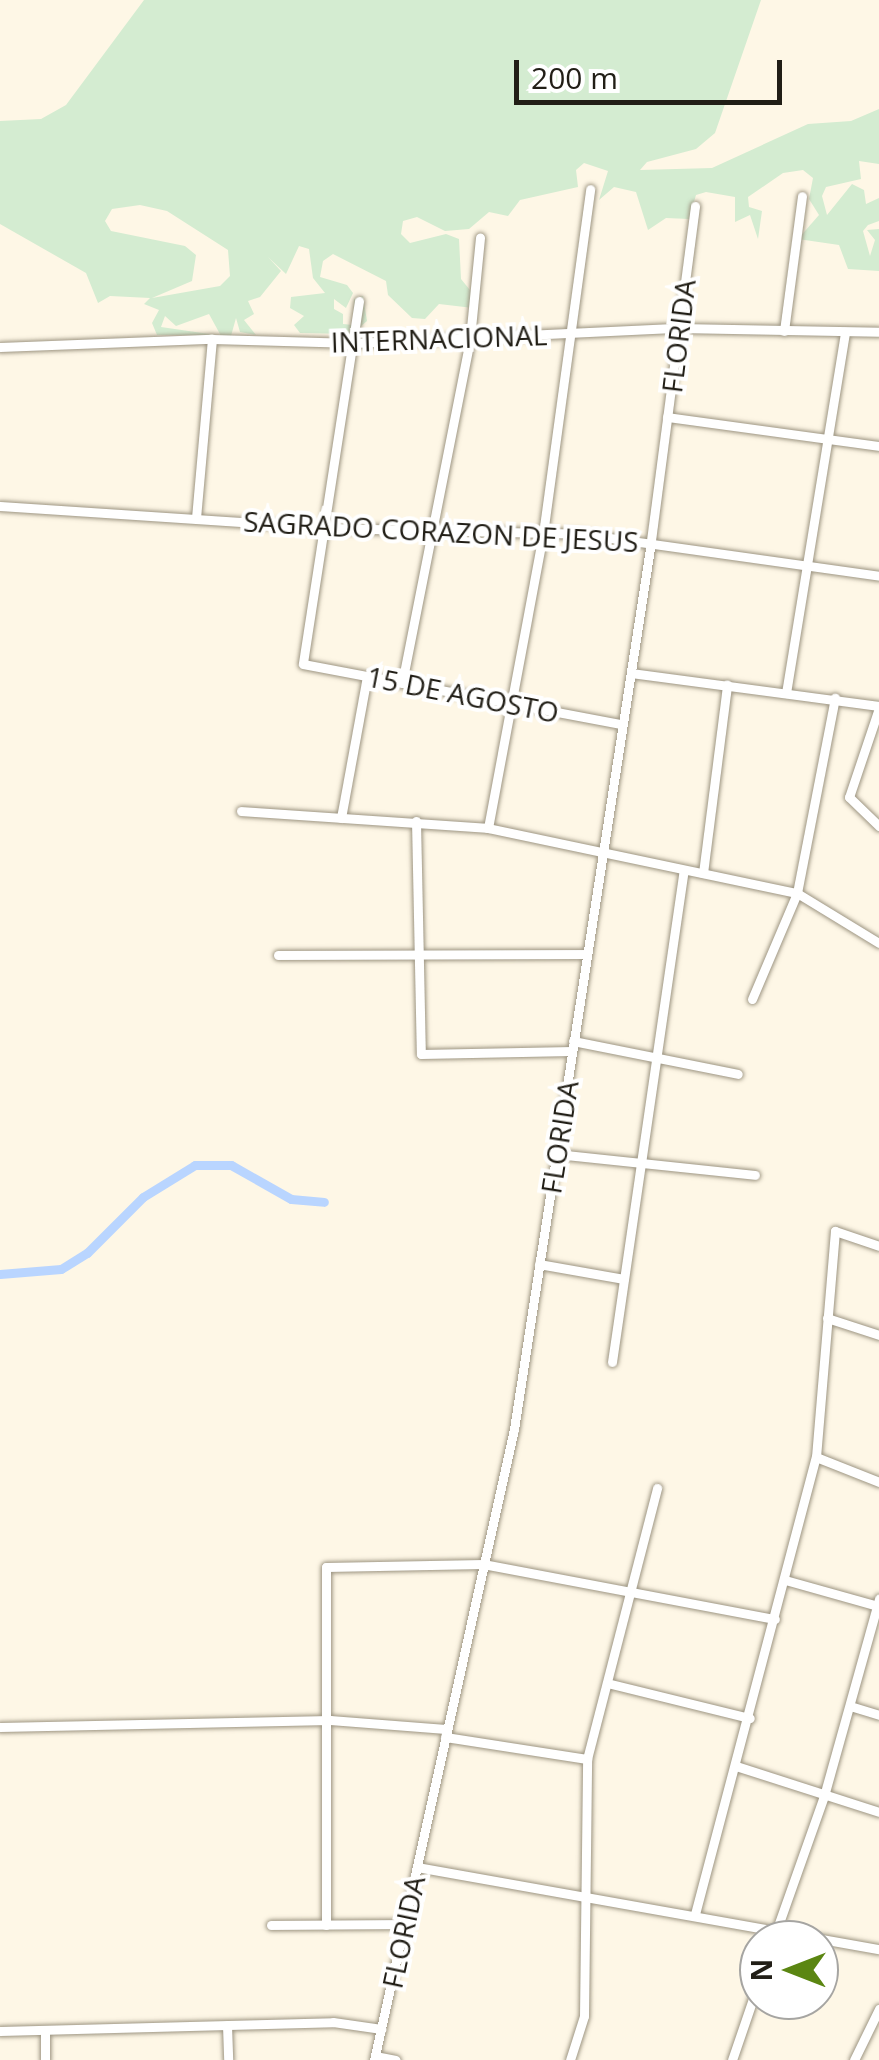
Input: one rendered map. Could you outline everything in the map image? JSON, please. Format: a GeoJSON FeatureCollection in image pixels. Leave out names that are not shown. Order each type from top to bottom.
{"type":"FeatureCollection","features":[{"type":"Feature","properties":{"kind":"street"},"geometry":{"type":"LineString","coordinates":[[488,828],[507,703],[543,534],[575,333],[590,189]]}},
{"type":"Feature","properties":{"kind":"street"},"geometry":{"type":"LineString","coordinates":[[784,331],[802,196]]}},
{"type":"Feature","properties":{"kind":"street","name":"FLORIDA"},"geometry":{"type":"LineString","coordinates":[[374,2058],[514,1429],[651,541],[695,206]]}},
{"type":"Feature","properties":{"kind":"street"},"geometry":{"type":"LineString","coordinates":[[402,683],[470,338],[480,237]]}},
{"type":"Feature","properties":{"kind":"street"},"geometry":{"type":"LineString","coordinates":[[327,528],[360,301]]}},
{"type":"Feature","properties":{"kind":"street","name":"INTERNACIONAL"},"geometry":{"type":"LineString","coordinates":[[0,346],[212,339],[355,344],[679,328],[879,332]]}},
{"type":"Feature","properties":{"kind":"street"},"geometry":{"type":"LineString","coordinates":[[786,693],[845,332]]}},
{"type":"Feature","properties":{"kind":"street"},"geometry":{"type":"LineString","coordinates":[[196,518],[212,339]]}},
{"type":"Feature","properties":{"kind":"street"},"geometry":{"type":"LineString","coordinates":[[667,417],[879,446]]}},
{"type":"Feature","properties":{"kind":"street","name":"SAGRADO CORAZON DE JESUS"},"geometry":{"type":"LineString","coordinates":[[0,506],[327,528],[651,541],[879,576]]}},
{"type":"Feature","properties":{"kind":"street","name":"15 DE AGOSTO"},"geometry":{"type":"LineString","coordinates":[[327,528],[303,664],[622,724]]}},
{"type":"Feature","properties":{"kind":"street"},"geometry":{"type":"LineString","coordinates":[[631,673],[836,698],[879,707],[849,797],[879,826]]}},
{"type":"Feature","properties":{"kind":"street"},"geometry":{"type":"LineString","coordinates":[[341,818],[367,676]]}},
{"type":"Feature","properties":{"kind":"street"},"geometry":{"type":"LineString","coordinates":[[703,873],[726,684]]}},
{"type":"Feature","properties":{"kind":"street"},"geometry":{"type":"LineString","coordinates":[[752,999],[796,893],[836,698]]}},
{"type":"Feature","properties":{"kind":"street"},"geometry":{"type":"LineString","coordinates":[[242,811],[488,828],[796,893],[879,943]]}},
{"type":"Feature","properties":{"kind":"street"},"geometry":{"type":"LineString","coordinates":[[416,821],[420,1054],[572,1046],[738,1074]]}},
{"type":"Feature","properties":{"kind":"street"},"geometry":{"type":"LineString","coordinates":[[612,1362],[684,870]]}},
{"type":"Feature","properties":{"kind":"street"},"geometry":{"type":"LineString","coordinates":[[278,955],[587,954]]}},
{"type":"Feature","properties":{"kind":"street"},"geometry":{"type":"LineString","coordinates":[[556,1154],[755,1175]]}},
{"type":"Feature","properties":{"kind":"street"},"geometry":{"type":"LineString","coordinates":[[695,1914],[816,1458],[835,1231],[879,1246]]}},
{"type":"Feature","properties":{"kind":"street"},"geometry":{"type":"LineString","coordinates":[[538,1264],[624,1279]]}},
{"type":"Feature","properties":{"kind":"street"},"geometry":{"type":"LineString","coordinates":[[827,1318],[879,1335]]}},
{"type":"Feature","properties":{"kind":"street"},"geometry":{"type":"LineString","coordinates":[[816,1458],[879,1482]]}},
{"type":"Feature","properties":{"kind":"street"},"geometry":{"type":"LineString","coordinates":[[570,2060],[584,2016],[587,1759],[657,1488]]}},
{"type":"Feature","properties":{"kind":"street"},"geometry":{"type":"LineString","coordinates":[[326,1925],[330,1720],[326,1567],[483,1564],[630,1589],[775,1620]]}},
{"type":"Feature","properties":{"kind":"street"},"geometry":{"type":"LineString","coordinates":[[780,1920],[824,1796],[878,1604],[785,1580]]}},
{"type":"Feature","properties":{"kind":"street"},"geometry":{"type":"LineString","coordinates":[[607,1683],[750,1718]]}},
{"type":"Feature","properties":{"kind":"street"},"geometry":{"type":"LineString","coordinates":[[850,1706],[879,1715]]}},
{"type":"Feature","properties":{"kind":"street"},"geometry":{"type":"LineString","coordinates":[[0,1727],[330,1720],[446,1733],[587,1759]]}},
{"type":"Feature","properties":{"kind":"street"},"geometry":{"type":"LineString","coordinates":[[736,1766],[879,1812]]}},
{"type":"Feature","properties":{"kind":"street"},"geometry":{"type":"LineString","coordinates":[[417,1867],[739,1922]]}},
{"type":"Feature","properties":{"kind":"street"},"geometry":{"type":"LineString","coordinates":[[271,1925],[404,1924]]}},
{"type":"Feature","properties":{"kind":"street"},"geometry":{"type":"LineString","coordinates":[[839,1941],[879,1949]]}},
{"type":"Feature","properties":{"kind":"street"},"geometry":{"type":"LineString","coordinates":[[854,2060],[879,2009]]}},
{"type":"Feature","properties":{"kind":"street"},"geometry":{"type":"LineString","coordinates":[[732,2060],[746,2020]]}},
{"type":"Feature","properties":{"kind":"street"},"geometry":{"type":"LineString","coordinates":[[0,2032],[333,2022],[381,2029]]}},
{"type":"Feature","properties":{"kind":"street"},"geometry":{"type":"LineString","coordinates":[[228,2025],[228,2060]]}},
{"type":"Feature","properties":{"kind":"street"},"geometry":{"type":"LineString","coordinates":[[46,2031],[46,2060]]}},
{"type":"Feature","properties":{"kind":"street"},"geometry":{"type":"LineString","coordinates":[[374,2058],[396,2060]]}},
{"type":"Feature","properties":{"kind":"green space"},"geometry":{"type":"Polygon","coordinates":[[[144,0],[761,0],[715,133],[696,149],[647,162],[640,170],[712,168],[808,124],[851,121],[879,109],[879,164],[859,161],[861,179],[826,187],[822,196],[827,215],[852,184],[864,190],[866,204],[879,198],[879,221],[863,231],[870,256],[875,240],[867,230],[879,229],[879,271],[848,269],[839,245],[798,239],[819,215],[809,199],[813,178],[803,170],[783,173],[748,197],[749,207],[762,211],[758,239],[750,215],[735,222],[735,197],[706,192],[696,195],[689,219],[666,218],[648,230],[636,192],[614,187],[599,200],[608,171],[584,163],[576,170],[578,187],[520,200],[508,216],[489,212],[469,229],[445,231],[417,217],[403,221],[401,234],[410,243],[446,234],[459,239],[461,279],[474,295],[473,308],[439,304],[425,319],[412,318],[388,295],[386,281],[333,254],[323,261],[320,277],[347,285],[353,293],[346,308],[334,299],[334,309],[343,314],[343,324],[353,325],[354,299],[363,296],[367,321],[352,334],[300,333],[294,325],[304,316],[290,308],[291,297],[325,293],[313,278],[309,249],[299,246],[286,274],[268,257],[281,271],[260,297],[248,301],[254,314],[244,320],[256,335],[240,332],[236,318],[231,336],[221,336],[209,314],[176,326],[165,316],[161,327],[216,335],[157,335],[152,323],[159,310],[144,304],[150,298],[110,296],[98,303],[86,273],[0,224],[0,121],[41,119],[66,105],[144,0]],[[140,205],[112,209],[105,221],[111,231],[185,246],[196,255],[192,281],[152,298],[220,286],[230,276],[228,250],[167,211],[140,205]]]}},
{"type":"Feature","properties":{"kind":"waterway"},"geometry":{"type":"LineString","coordinates":[[0,1274],[61,1269],[87,1253],[143,1197],[195,1165],[231,1165],[291,1199],[324,1202]]}}]}
